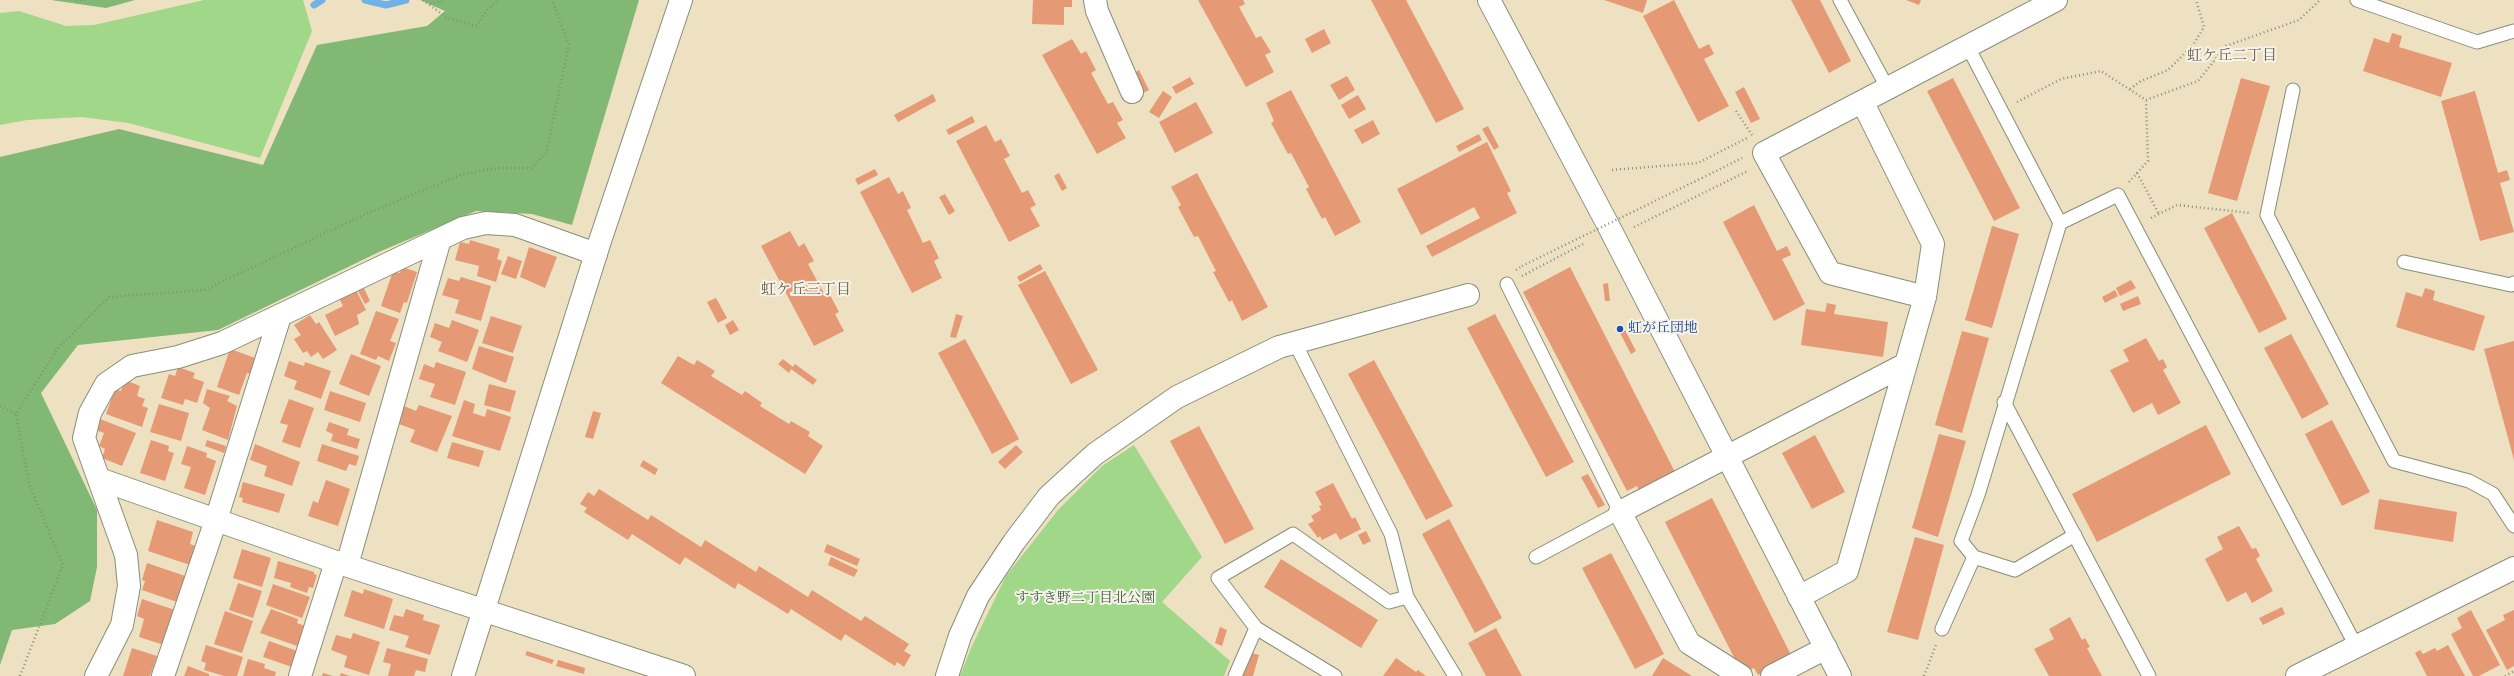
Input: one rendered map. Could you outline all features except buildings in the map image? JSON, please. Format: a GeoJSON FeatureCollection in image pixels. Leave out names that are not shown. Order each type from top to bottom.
{"type":"FeatureCollection","features":[{"type":"Feature","properties":{"kind":"street"},"geometry":{"type":"LineString","coordinates":[[463,676],[596,254],[681,0]]}},
{"type":"Feature","properties":{"kind":"street"},"geometry":{"type":"LineString","coordinates":[[1095,0],[1097,11],[1132,92]]}},
{"type":"Feature","properties":{"kind":"street"},"geometry":{"type":"LineString","coordinates":[[1489,0],[1614,237],[1725,456],[1840,676]]}},
{"type":"Feature","properties":{"kind":"street"},"geometry":{"type":"LineString","coordinates":[[1925,297],[1830,273],[1764,154],[2056,0]]}},
{"type":"Feature","properties":{"kind":"street"},"geometry":{"type":"LineString","coordinates":[[1799,597],[1847,571],[1925,297],[1933,244],[1863,103]]}},
{"type":"Feature","properties":{"kind":"street"},"geometry":{"type":"LineString","coordinates":[[96,676],[122,625],[129,586],[126,554],[84,438],[90,413],[106,384],[132,366],[178,357],[222,344],[463,228],[486,223],[515,226],[596,254]]}},
{"type":"Feature","properties":{"kind":"street"},"geometry":{"type":"LineString","coordinates":[[300,676],[341,564],[440,239]]}},
{"type":"Feature","properties":{"kind":"street"},"geometry":{"type":"LineString","coordinates":[[947,676],[960,636],[978,596],[1014,542],[1049,496],[1095,454],[1177,397],[1294,341],[1468,295]]}},
{"type":"Feature","properties":{"kind":"street"},"geometry":{"type":"LineString","coordinates":[[163,676],[216,520],[280,316]]}},
{"type":"Feature","properties":{"kind":"street"},"geometry":{"type":"LineString","coordinates":[[1741,676],[1689,643],[1620,512],[1725,456],[1906,364]]}},
{"type":"Feature","properties":{"kind":"street"},"geometry":{"type":"LineString","coordinates":[[99,479],[341,564],[684,676]]}},
{"type":"Feature","properties":{"kind":"street"},"geometry":{"type":"LineString","coordinates":[[2297,676],[2514,568]]}},
{"type":"Feature","properties":{"kind":"street"},"geometry":{"type":"LineString","coordinates":[[1772,676],[1826,648]]}},
{"type":"Feature","properties":{"kind":"lane"},"geometry":{"type":"LineString","coordinates":[[1840,0],[1888,89]]}},
{"type":"Feature","properties":{"kind":"lane"},"geometry":{"type":"LineString","coordinates":[[2357,0],[2477,42],[2514,31]]}},
{"type":"Feature","properties":{"kind":"lane"},"geometry":{"type":"LineString","coordinates":[[1968,47],[2060,223],[2004,402],[1978,495],[1961,541],[1974,557],[2015,570],[2075,536]]}},
{"type":"Feature","properties":{"kind":"lane"},"geometry":{"type":"LineString","coordinates":[[2293,90],[2267,215],[2394,461],[2469,481],[2493,494],[2514,526]]}},
{"type":"Feature","properties":{"kind":"lane"},"geometry":{"type":"LineString","coordinates":[[2060,223],[2118,195],[2356,646]]}},
{"type":"Feature","properties":{"kind":"lane"},"geometry":{"type":"LineString","coordinates":[[2404,262],[2511,285],[2514,283]]}},
{"type":"Feature","properties":{"kind":"lane"},"geometry":{"type":"LineString","coordinates":[[1507,284],[1620,512],[1536,557]]}},
{"type":"Feature","properties":{"kind":"lane"},"geometry":{"type":"LineString","coordinates":[[1294,341],[1391,534],[1407,597],[1455,676]]}},
{"type":"Feature","properties":{"kind":"lane"},"geometry":{"type":"LineString","coordinates":[[2004,402],[2149,676]]}},
{"type":"Feature","properties":{"kind":"lane"},"geometry":{"type":"LineString","coordinates":[[1335,676],[1256,628],[1218,578],[1293,534],[1389,602],[1407,597]]}},
{"type":"Feature","properties":{"kind":"lane"},"geometry":{"type":"LineString","coordinates":[[1942,629],[1974,557]]}},
{"type":"Feature","properties":{"kind":"lane"},"geometry":{"type":"LineString","coordinates":[[1235,676],[1256,628]]}},
{"type":"Feature","properties":{"kind":"path"},"geometry":{"type":"LineString","coordinates":[[76,0],[85,0]]}},
{"type":"Feature","properties":{"kind":"path"},"geometry":{"type":"LineString","coordinates":[[423,0],[447,18],[477,26],[483,15],[498,0]]}},
{"type":"Feature","properties":{"kind":"path"},"geometry":{"type":"LineString","coordinates":[[429,4],[445,0]]}},
{"type":"Feature","properties":{"kind":"path"},"geometry":{"type":"LineString","coordinates":[[2130,90],[2142,81],[2168,70],[2193,45],[2204,27],[2196,0]]}},
{"type":"Feature","properties":{"kind":"path"},"geometry":{"type":"LineString","coordinates":[[2146,100],[2198,81],[2226,46],[2299,20],[2320,0]]}},
{"type":"Feature","properties":{"kind":"path"},"geometry":{"type":"LineString","coordinates":[[2001,110],[2061,79],[2101,71],[2146,100]]}},
{"type":"Feature","properties":{"kind":"path"},"geometry":{"type":"LineString","coordinates":[[2118,195],[2148,160],[2146,100]]}},
{"type":"Feature","properties":{"kind":"path"},"geometry":{"type":"LineString","coordinates":[[1736,111],[1764,154]]}},
{"type":"Feature","properties":{"kind":"path"},"geometry":{"type":"LineString","coordinates":[[1612,170],[1698,163],[1752,135]]}},
{"type":"Feature","properties":{"kind":"path"},"geometry":{"type":"LineString","coordinates":[[1614,237],[1754,168],[1764,154]]}},
{"type":"Feature","properties":{"kind":"path"},"geometry":{"type":"LineString","coordinates":[[1522,266],[1746,156],[1764,154]]}},
{"type":"Feature","properties":{"kind":"path"},"geometry":{"type":"LineString","coordinates":[[2137,173],[2159,214]]}},
{"type":"Feature","properties":{"kind":"path"},"geometry":{"type":"LineString","coordinates":[[2134,226],[2178,205],[2267,215]]}},
{"type":"Feature","properties":{"kind":"path"},"geometry":{"type":"LineString","coordinates":[[1507,284],[1584,243]]}},
{"type":"Feature","properties":{"kind":"path"},"geometry":{"type":"LineString","coordinates":[[0,406],[16,414]]}},
{"type":"Feature","properties":{"kind":"path"},"geometry":{"type":"LineString","coordinates":[[1924,676],[1942,629]]}},
{"type":"Feature","properties":{"kind":"path"},"geometry":{"type":"LineString","coordinates":[[2505,676],[2514,671]]}},
{"type":"Feature","properties":{"kind":"green space"},"geometry":{"type":"Polygon","coordinates":[[[51,0],[135,0],[106,8],[51,0]]]}},
{"type":"Feature","properties":{"kind":"green space"},"geometry":{"type":"Polygon","coordinates":[[[204,0],[303,0],[312,31],[260,158],[128,123],[82,117],[27,120],[0,125],[0,13],[19,11],[66,26],[94,25],[204,0]]]}},
{"type":"Feature","properties":{"kind":"green space"},"geometry":{"type":"Polygon","coordinates":[[[420,0],[639,0],[572,225],[532,214],[476,211],[381,251],[218,330],[78,345],[41,393],[97,510],[97,567],[90,601],[55,624],[12,630],[0,665],[0,157],[119,129],[263,165],[317,45],[427,26],[445,11],[420,0]]]}},
{"type":"Feature","properties":{"kind":"green space","name":"すすき野二丁目北公園"},"geometry":{"type":"Polygon","coordinates":[[[1134,445],[1202,557],[1162,602],[1230,661],[1224,676],[960,676],[971,648],[1006,576],[1058,510],[1102,466],[1134,445]]]}},
{"type":"Feature","properties":{"kind":"waterway"},"geometry":{"type":"LineString","coordinates":[[314,5],[322,0]]}},
{"type":"Feature","properties":{"kind":"waterway"},"geometry":{"type":"LineString","coordinates":[[365,0],[386,5],[406,0]]}},
{"type":"Feature","properties":{"kind":"place","name":"虹が丘団地"},"geometry":{"type":"Point","coordinates":[1620,329]}},
{"type":"Feature","properties":{"kind":"district","name":"虹ケ丘二丁目"},"geometry":{"type":"Point","coordinates":[2232,56]}},
{"type":"Feature","properties":{"kind":"district","name":"虹ケ丘三丁目"},"geometry":{"type":"Point","coordinates":[806,290]}}]}
